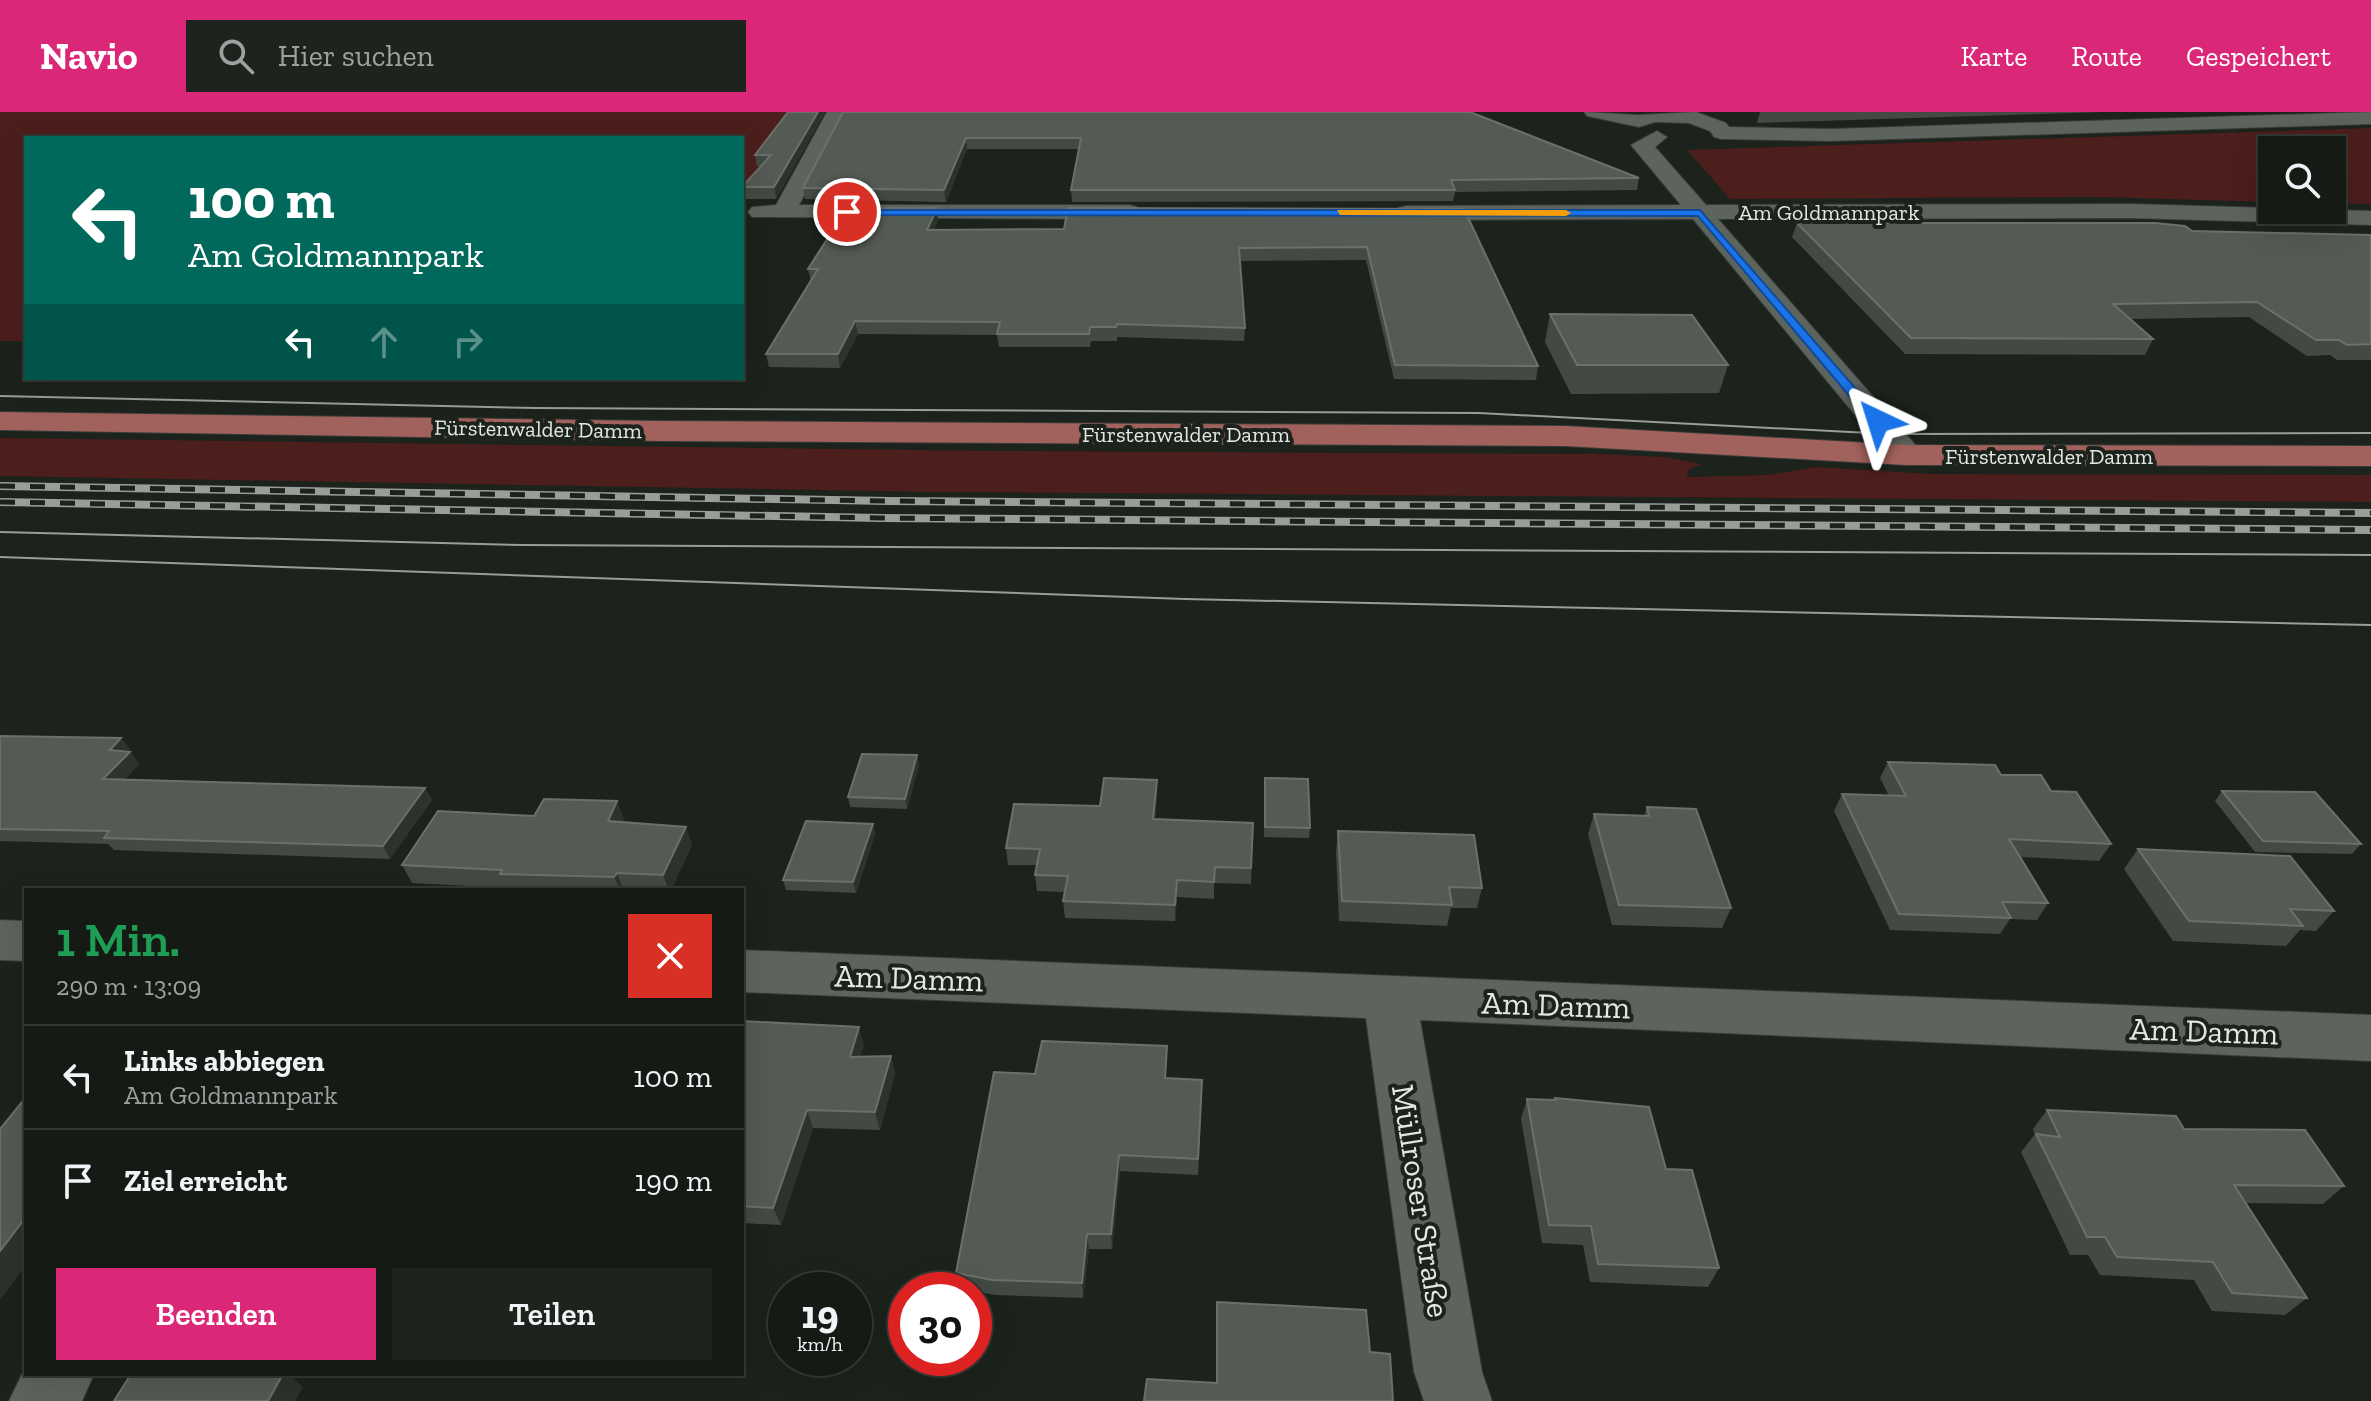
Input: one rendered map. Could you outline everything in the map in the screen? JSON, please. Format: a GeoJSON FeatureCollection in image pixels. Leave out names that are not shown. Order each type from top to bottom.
{"type":"FeatureCollection","features":[{"type":"Feature","properties":{"kind":"main road","name":"Fürstenwalder Damm"},"geometry":{"type":"LineString","coordinates":[[0,421],[659,431],[1565,436],[1906,455],[2371,456]]}},
{"type":"Feature","properties":{"kind":"street"},"geometry":{"type":"LineString","coordinates":[[784,212],[837,112]]}},
{"type":"Feature","properties":{"kind":"street"},"geometry":{"type":"LineString","coordinates":[[1594,112],[1639,121],[1674,114],[1708,122],[1719,127],[1721,133]]}},
{"type":"Feature","properties":{"kind":"street"},"geometry":{"type":"LineString","coordinates":[[1906,455],[1642,145],[1721,133],[1831,135],[2371,118]]}},
{"type":"Feature","properties":{"kind":"street"},"geometry":{"type":"LineString","coordinates":[[1639,121],[1637,125],[1643,131],[1678,139]]}},
{"type":"Feature","properties":{"kind":"street","name":"Am Goldmannpark"},"geometry":{"type":"LineString","coordinates":[[1386,213],[2131,211],[2371,218]]}},
{"type":"Feature","properties":{"kind":"street"},"geometry":{"type":"LineString","coordinates":[[760,212],[1148,212]]}},
{"type":"Feature","properties":{"kind":"street"},"geometry":{"type":"LineString","coordinates":[[0,940],[24,941]]}},
{"type":"Feature","properties":{"kind":"street","name":"Am Damm"},"geometry":{"type":"LineString","coordinates":[[744,971],[2371,1038]]}},
{"type":"Feature","properties":{"kind":"street","name":"Müllroser Straße"},"geometry":{"type":"LineString","coordinates":[[1390,999],[1448,1372],[1458,1401]]}},
{"type":"Feature","properties":{"kind":"street"},"geometry":{"type":"LineString","coordinates":[[43,1401],[59,1376]]}},
{"type":"Feature","properties":{"kind":"shaded area"},"geometry":{"type":"Polygon","coordinates":[[[0,112],[796,112],[758,165],[770,170],[744,200],[744,136],[24,136],[24,341],[0,341],[0,112]]]}},
{"type":"Feature","properties":{"kind":"shaded area"},"geometry":{"type":"Polygon","coordinates":[[[2371,128],[2371,204],[2346,203],[2346,136],[2258,136],[2258,202],[2098,197],[1730,199],[1687,150],[2371,128]]]}},
{"type":"Feature","properties":{"kind":"shaded area"},"geometry":{"type":"Polygon","coordinates":[[[0,438],[995,451],[1595,454],[1665,457],[1702,464],[1688,470],[1687,477],[1767,475],[1816,467],[1931,474],[2371,475],[2371,502],[932,492],[0,476],[0,438]]]}},
{"type":"Feature","properties":{"kind":"building"},"geometry":{"type":"Polygon","coordinates":[[[788,112],[818,112],[774,187],[744,187],[771,155],[755,155],[788,112]]]}},
{"type":"Feature","properties":{"kind":"building"},"geometry":{"type":"Polygon","coordinates":[[[843,112],[1470,112],[1639,178],[1451,180],[1455,190],[1071,190],[1081,138],[966,138],[944,190],[803,188],[843,112]]]}},
{"type":"Feature","properties":{"kind":"building"},"geometry":{"type":"Polygon","coordinates":[[[847,208],[937,208],[927,230],[1064,229],[1068,208],[1464,209],[1538,366],[1395,365],[1367,247],[1239,248],[1245,328],[1117,324],[1116,327],[1090,327],[1089,334],[997,334],[1000,322],[855,321],[838,354],[766,354],[818,269],[808,269],[847,208]]]}},
{"type":"Feature","properties":{"kind":"building"},"geometry":{"type":"Polygon","coordinates":[[[1797,223],[2155,223],[2185,226],[2192,231],[2371,235],[2371,344],[2347,345],[2339,340],[2316,340],[2257,302],[2113,304],[2153,339],[1911,338],[1797,223]]]}},
{"type":"Feature","properties":{"kind":"building"},"geometry":{"type":"Polygon","coordinates":[[[1550,314],[1692,315],[1728,365],[1577,365],[1550,314]]]}},
{"type":"Feature","properties":{"kind":"building"},"geometry":{"type":"Polygon","coordinates":[[[0,736],[121,738],[110,750],[130,752],[103,779],[425,788],[383,846],[104,838],[109,831],[0,829],[0,736]]]}},
{"type":"Feature","properties":{"kind":"building"},"geometry":{"type":"Polygon","coordinates":[[[862,754],[917,755],[905,799],[848,797],[862,754]]]}},
{"type":"Feature","properties":{"kind":"building"},"geometry":{"type":"Polygon","coordinates":[[[1888,762],[1995,765],[2001,775],[2041,775],[2051,791],[2076,792],[2111,844],[2009,839],[2048,903],[2002,902],[2011,918],[1899,914],[1842,794],[1906,796],[1888,762]]]}},
{"type":"Feature","properties":{"kind":"building"},"geometry":{"type":"Polygon","coordinates":[[[1104,778],[1157,780],[1153,819],[1253,823],[1251,868],[1215,867],[1214,882],[1177,880],[1175,905],[1063,901],[1068,876],[1035,875],[1040,849],[1006,848],[1014,804],[1100,806],[1104,778]]]}},
{"type":"Feature","properties":{"kind":"building"},"geometry":{"type":"Polygon","coordinates":[[[1265,778],[1308,779],[1310,828],[1265,827],[1265,778]]]}},
{"type":"Feature","properties":{"kind":"building"},"geometry":{"type":"Polygon","coordinates":[[[2222,791],[2315,792],[2361,844],[2263,841],[2222,791]]]}},
{"type":"Feature","properties":{"kind":"building"},"geometry":{"type":"Polygon","coordinates":[[[544,799],[617,801],[608,821],[686,827],[663,875],[500,874],[502,870],[402,865],[438,811],[534,816],[544,799]]]}},
{"type":"Feature","properties":{"kind":"building"},"geometry":{"type":"Polygon","coordinates":[[[1647,807],[1696,809],[1731,908],[1619,905],[1594,814],[1649,816],[1647,807]]]}},
{"type":"Feature","properties":{"kind":"building"},"geometry":{"type":"Polygon","coordinates":[[[806,821],[873,824],[853,882],[783,880],[806,821]]]}},
{"type":"Feature","properties":{"kind":"building"},"geometry":{"type":"Polygon","coordinates":[[[1338,831],[1474,835],[1482,888],[1449,887],[1452,905],[1342,901],[1338,831]]]}},
{"type":"Feature","properties":{"kind":"building"},"geometry":{"type":"Polygon","coordinates":[[[2138,849],[2290,856],[2334,911],[2290,909],[2303,926],[2189,921],[2138,849]]]}},
{"type":"Feature","properties":{"kind":"building"},"geometry":{"type":"Polygon","coordinates":[[[744,1021],[859,1027],[850,1057],[891,1056],[875,1112],[807,1110],[773,1208],[744,1206],[744,1021]]]}},
{"type":"Feature","properties":{"kind":"building"},"geometry":{"type":"Polygon","coordinates":[[[1042,1041],[1167,1046],[1165,1078],[1202,1080],[1198,1159],[1119,1155],[1111,1234],[1087,1234],[1082,1283],[992,1280],[992,1272],[956,1272],[994,1072],[1035,1074],[1042,1041]]]}},
{"type":"Feature","properties":{"kind":"building"},"geometry":{"type":"Polygon","coordinates":[[[1555,1098],[1649,1107],[1666,1169],[1692,1170],[1719,1268],[1598,1264],[1591,1226],[1549,1225],[1527,1099],[1555,1098]]]}},
{"type":"Feature","properties":{"kind":"building"},"geometry":{"type":"Polygon","coordinates":[[[24,1099],[24,1220],[0,1251],[0,1129],[24,1099]]]}},
{"type":"Feature","properties":{"kind":"building"},"geometry":{"type":"Polygon","coordinates":[[[2047,1110],[2176,1116],[2184,1129],[2305,1130],[2344,1186],[2234,1185],[2307,1298],[2232,1293],[2213,1262],[2117,1257],[2105,1237],[2087,1237],[2036,1134],[2060,1137],[2047,1110]]]}},
{"type":"Feature","properties":{"kind":"building"},"geometry":{"type":"Polygon","coordinates":[[[1217,1302],[1366,1310],[1370,1352],[1390,1354],[1393,1401],[1144,1401],[1147,1379],[1217,1383],[1217,1302]]]}},
{"type":"Feature","properties":{"kind":"building"},"geometry":{"type":"Polygon","coordinates":[[[130,1376],[282,1376],[268,1401],[114,1401],[130,1376]]]}},
{"type":"Feature","properties":{"kind":"tram line"},"geometry":{"type":"LineString","coordinates":[[0,396],[535,408],[1479,413],[1889,434],[2371,433]]}},
{"type":"Feature","properties":{"kind":"tram line"},"geometry":{"type":"LineString","coordinates":[[0,532],[522,545],[2371,555]]}},
{"type":"Feature","properties":{"kind":"tram line"},"geometry":{"type":"LineString","coordinates":[[0,557],[1185,599],[2371,625]]}},
{"type":"Feature","properties":{"kind":"railway"},"geometry":{"type":"LineString","coordinates":[[0,486],[889,501],[2371,513]]}},
{"type":"Feature","properties":{"kind":"railway"},"geometry":{"type":"LineString","coordinates":[[0,502],[880,518],[2371,530]]}},
{"type":"Feature","properties":{"kind":"slow traffic"},"geometry":{"type":"LineString","coordinates":[[1340,213],[1566,213]]}},
{"type":"Feature","properties":{"kind":"route"},"geometry":{"type":"LineString","coordinates":[[847,212],[1700,213],[1878,421]]}}]}
